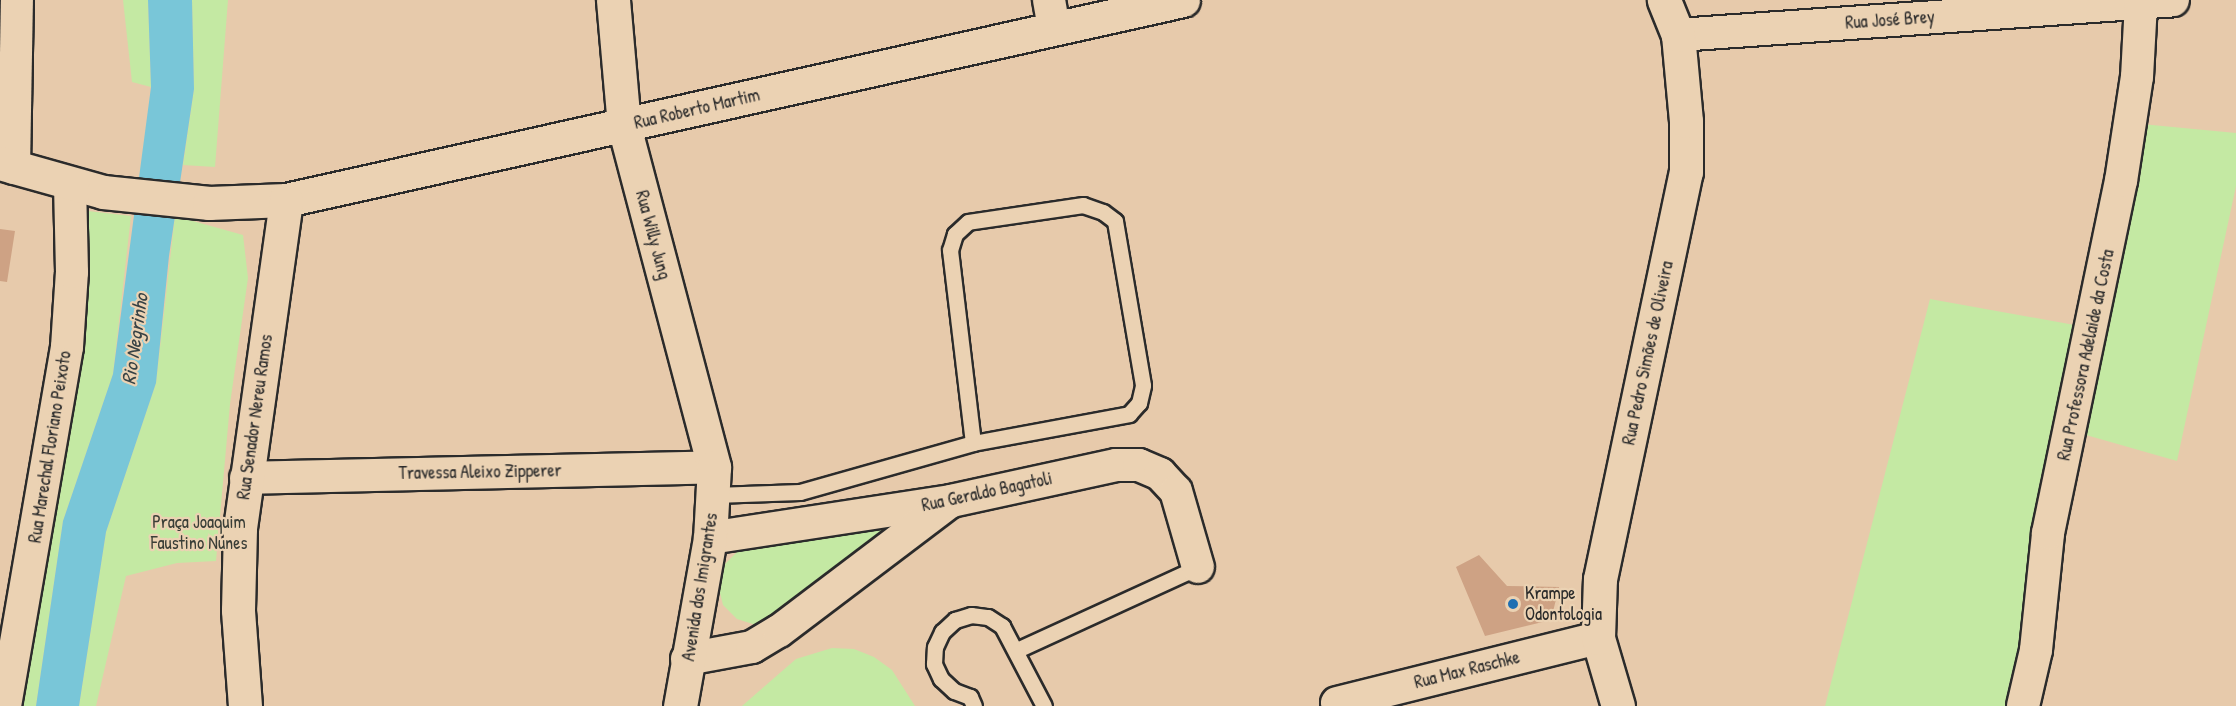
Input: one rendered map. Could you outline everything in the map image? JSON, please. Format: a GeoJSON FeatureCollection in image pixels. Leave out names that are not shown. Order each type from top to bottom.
{"type":"FeatureCollection","features":[{"type":"Feature","properties":{"kind":"main road","name":"Rua Willy Jung"},"geometry":{"type":"LineString","coordinates":[[613,0],[624,126],[714,481]]}},
{"type":"Feature","properties":{"kind":"main road","name":"Rua Roberto Martim"},"geometry":{"type":"LineString","coordinates":[[7,166],[70,185],[103,192],[209,203],[286,200],[624,126],[1052,15],[1183,0]]}},
{"type":"Feature","properties":{"kind":"main road","name":"Rua Pedro Simões de Oliveira"},"geometry":{"type":"LineString","coordinates":[[1618,706],[1598,638],[1600,579],[1686,172],[1678,35],[1664,0]]}},
{"type":"Feature","properties":{"kind":"main road","name":"Rua Senador Nereu Ramos"},"geometry":{"type":"LineString","coordinates":[[245,706],[237,566],[246,478],[286,200]]}},
{"type":"Feature","properties":{"kind":"main road","name":"Avenida dos Imigrantes"},"geometry":{"type":"LineString","coordinates":[[680,706],[710,538],[714,481]]}},
{"type":"Feature","properties":{"kind":"street"},"geometry":{"type":"LineString","coordinates":[[7,166],[17,0]]}},
{"type":"Feature","properties":{"kind":"street","name":"Rua José Brey"},"geometry":{"type":"LineString","coordinates":[[1678,35],[2173,0]]}},
{"type":"Feature","properties":{"kind":"street","name":"Rua Professora Adelaide da Costa"},"geometry":{"type":"LineString","coordinates":[[2023,706],[2036,650],[2048,533],[2123,169],[2137,77],[2141,3]]}},
{"type":"Feature","properties":{"kind":"street","name":"Rua Marechal Floriano Peixoto"},"geometry":{"type":"LineString","coordinates":[[5,706],[68,337],[72,272],[70,185]]}},
{"type":"Feature","properties":{"kind":"street","name":"Rua Geraldo Bagatoli"},"geometry":{"type":"LineString","coordinates":[[710,538],[951,501],[1116,465],[1139,465],[1160,474],[1176,491],[1198,567]]}},
{"type":"Feature","properties":{"kind":"street","name":"Travessa Aleixo Zipperer"},"geometry":{"type":"LineString","coordinates":[[246,478],[714,481]]}},
{"type":"Feature","properties":{"kind":"street"},"geometry":{"type":"LineString","coordinates":[[687,659],[752,647],[779,631],[951,501]]}},
{"type":"Feature","properties":{"kind":"street","name":"Rua Max Raschke"},"geometry":{"type":"LineString","coordinates":[[1337,703],[1598,638]]}},
{"type":"Feature","properties":{"kind":"lane"},"geometry":{"type":"LineString","coordinates":[[714,481],[800,492],[973,443],[1129,414],[1138,403],[1143,385],[1115,221],[1103,212],[1083,206],[968,222],[955,234],[950,250],[973,443]]}},
{"type":"Feature","properties":{"kind":"lane"},"geometry":{"type":"LineString","coordinates":[[1017,650],[1198,567]]}},
{"type":"Feature","properties":{"kind":"lane"},"geometry":{"type":"LineString","coordinates":[[974,706],[970,697],[954,691],[941,679],[934,664],[935,647],[942,632],[954,620],[971,615],[988,617],[1002,626],[1017,650],[1044,706]]}},
{"type":"Feature","properties":{"kind":"green space"},"geometry":{"type":"Polygon","coordinates":[[[123,0],[148,0],[151,87],[132,82],[123,0]]]}},
{"type":"Feature","properties":{"kind":"green space"},"geometry":{"type":"Polygon","coordinates":[[[192,0],[228,0],[215,167],[183,165],[194,89],[192,0]]]}},
{"type":"Feature","properties":{"kind":"green space"},"geometry":{"type":"Polygon","coordinates":[[[2131,123],[2236,133],[2236,186],[2177,461],[2072,431],[2023,706],[1825,706],[1930,299],[2091,328],[2131,123]]]}},
{"type":"Feature","properties":{"kind":"green space"},"geometry":{"type":"Polygon","coordinates":[[[71,209],[131,216],[113,374],[63,521],[36,706],[5,706],[71,209]]]}},
{"type":"Feature","properties":{"kind":"green space","name":"Praça Joaquim Faustino Nunes"},"geometry":{"type":"Polygon","coordinates":[[[175,216],[243,235],[248,278],[230,404],[216,561],[177,563],[126,576],[96,706],[79,706],[106,532],[156,383],[175,216]]]}},
{"type":"Feature","properties":{"kind":"green space"},"geometry":{"type":"Polygon","coordinates":[[[900,515],[905,516],[776,621],[756,625],[737,619],[723,605],[718,585],[723,566],[737,552],[900,515]]]}},
{"type":"Feature","properties":{"kind":"green space"},"geometry":{"type":"Polygon","coordinates":[[[832,648],[854,649],[874,657],[892,670],[915,706],[742,706],[796,659],[832,648]]]}},
{"type":"Feature","properties":{"kind":"water","name":"Rio Negrinho"},"geometry":{"type":"Polygon","coordinates":[[[148,0],[192,0],[194,89],[169,256],[156,383],[106,532],[79,706],[36,706],[63,521],[113,374],[151,87],[148,0]]]}},
{"type":"Feature","properties":{"kind":"building"},"geometry":{"type":"Polygon","coordinates":[[[0,229],[15,231],[7,282],[0,281],[0,229]]]}},
{"type":"Feature","properties":{"kind":"building","name":"Krampe Odontologia"},"geometry":{"type":"Polygon","coordinates":[[[1479,555],[1507,586],[1559,587],[1551,620],[1485,636],[1456,567],[1479,555]]]}},
{"type":"Feature","properties":{"kind":"place","name":"Krampe Odontologia"},"geometry":{"type":"Point","coordinates":[1513,604]}}]}
